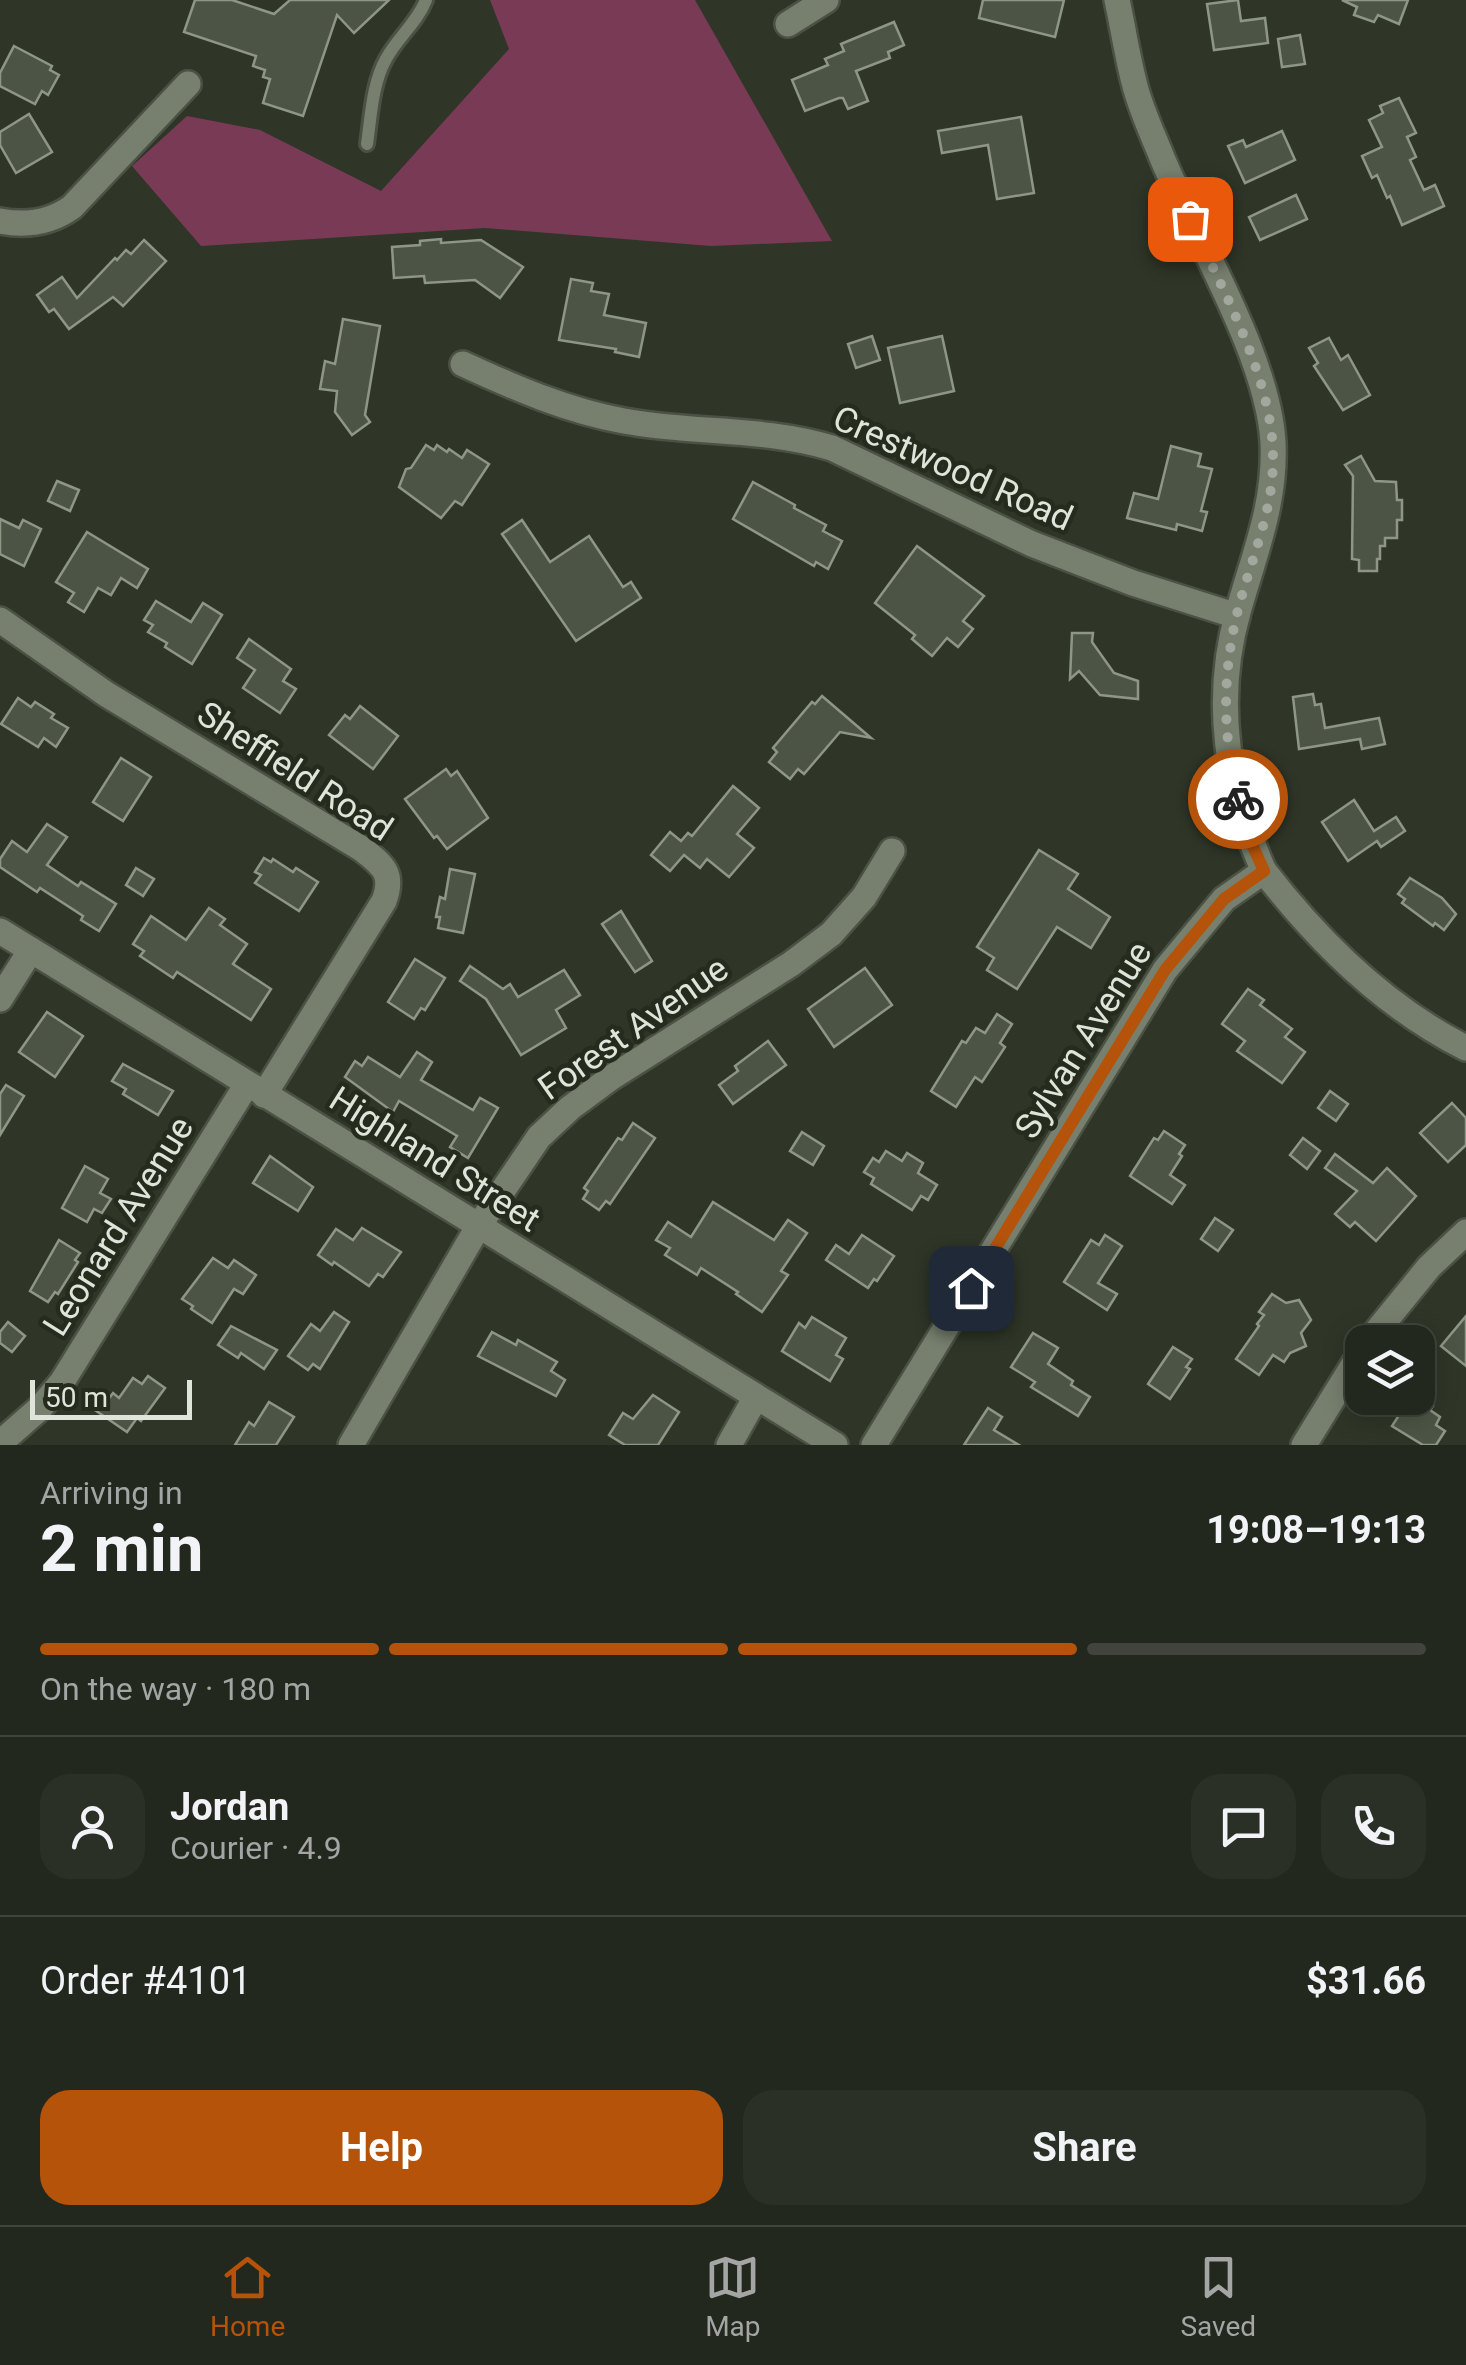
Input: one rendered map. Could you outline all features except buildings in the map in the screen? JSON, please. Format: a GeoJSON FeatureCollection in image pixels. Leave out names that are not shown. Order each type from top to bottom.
{"type":"FeatureCollection","features":[{"type":"Feature","properties":{"kind":"street"},"geometry":{"type":"LineString","coordinates":[[788,24],[826,0]]}},
{"type":"Feature","properties":{"kind":"street"},"geometry":{"type":"LineString","coordinates":[[1117,0],[1134,85],[1250,355],[1272,436],[1271,499],[1237,616],[1224,688],[1228,759],[1246,831],[1264,871],[1302,920],[1384,996],[1466,1048]]}},
{"type":"Feature","properties":{"kind":"street"},"geometry":{"type":"LineString","coordinates":[[0,221],[46,222],[72,208],[188,84]]}},
{"type":"Feature","properties":{"kind":"street","name":"Crestwood Road"},"geometry":{"type":"LineString","coordinates":[[463,364],[537,396],[625,421],[760,432],[832,448],[1049,551],[1133,584],[1237,616]]}},
{"type":"Feature","properties":{"kind":"street","name":"Sheffield Road"},"geometry":{"type":"LineString","coordinates":[[0,620],[106,694],[362,849],[386,871],[390,886],[384,901],[256,1090]]}},
{"type":"Feature","properties":{"kind":"street","name":"Forest Avenue"},"geometry":{"type":"LineString","coordinates":[[350,1445],[478,1227],[539,1137],[570,1108],[831,934],[864,897],[892,851]]}},
{"type":"Feature","properties":{"kind":"street","name":"Sylvan Avenue"},"geometry":{"type":"LineString","coordinates":[[874,1445],[1165,970],[1224,899],[1264,871]]}},
{"type":"Feature","properties":{"kind":"street","name":"Highland Street"},"geometry":{"type":"LineString","coordinates":[[0,931],[835,1445]]}},
{"type":"Feature","properties":{"kind":"street"},"geometry":{"type":"LineString","coordinates":[[0,999],[31,950]]}},
{"type":"Feature","properties":{"kind":"street","name":"Leonard Avenue"},"geometry":{"type":"LineString","coordinates":[[0,1444],[62,1382],[256,1090]]}},
{"type":"Feature","properties":{"kind":"street"},"geometry":{"type":"LineString","coordinates":[[1382,1325],[1428,1267],[1466,1232]]}},
{"type":"Feature","properties":{"kind":"street"},"geometry":{"type":"LineString","coordinates":[[1304,1445],[1345,1379]]}},
{"type":"Feature","properties":{"kind":"street"},"geometry":{"type":"LineString","coordinates":[[729,1445],[756,1397]]}},
{"type":"Feature","properties":{"kind":"lane"},"geometry":{"type":"LineString","coordinates":[[367,144],[378,74],[426,0]]}},
{"type":"Feature","properties":{"kind":"shaded area"},"geometry":{"type":"Polygon","coordinates":[[[490,0],[695,0],[832,241],[711,246],[485,228],[201,246],[132,166],[187,116],[260,130],[381,191],[509,49],[490,0]]]}},
{"type":"Feature","properties":{"kind":"way so far"},"geometry":{"type":"LineString","coordinates":[[1190,219],[1250,355],[1272,436],[1271,499],[1237,616],[1224,688],[1228,759],[1238,799]]}},
{"type":"Feature","properties":{"kind":"route"},"geometry":{"type":"LineString","coordinates":[[971,1288],[1165,970],[1224,899],[1264,871],[1246,831],[1238,799]]}}]}
